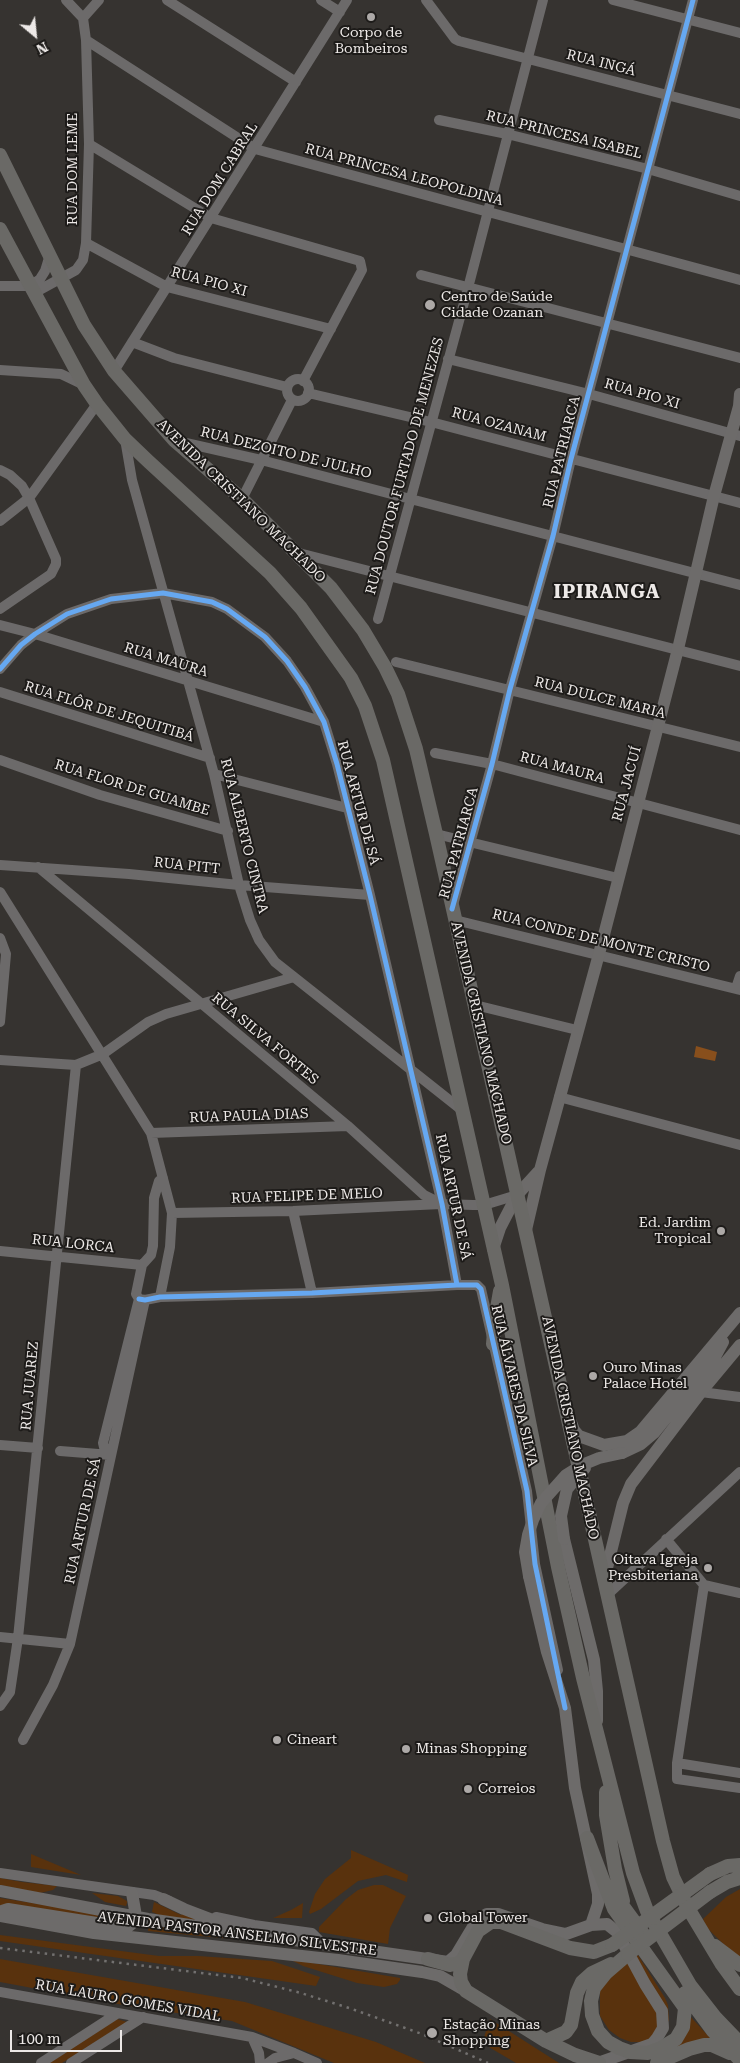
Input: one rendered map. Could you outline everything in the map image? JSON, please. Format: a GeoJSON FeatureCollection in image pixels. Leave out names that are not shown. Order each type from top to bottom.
{"type":"FeatureCollection","features":[{"type":"Feature","properties":{"kind":"highway","name":"AVENIDA CRISTIANO MACHADO"},"geometry":{"type":"LineString","coordinates":[[0,155],[60,280],[84,325],[114,371],[174,440],[242,499],[332,588],[348,609],[385,667],[409,724],[475,1005],[566,1410],[575,1458],[661,1832],[673,1877],[703,1934],[740,1989]]}},
{"type":"Feature","properties":{"kind":"highway"},"geometry":{"type":"LineString","coordinates":[[0,229],[84,385],[97,404],[125,439],[270,573],[301,608],[342,663],[365,706],[383,760],[502,1285],[556,1558],[606,1771],[633,1873],[647,1910],[690,1985],[738,2052]]}},
{"type":"Feature","properties":{"kind":"highway"},"geometry":{"type":"LineString","coordinates":[[493,1344],[495,1320],[502,1285]]}},
{"type":"Feature","properties":{"kind":"highway"},"geometry":{"type":"LineString","coordinates":[[606,1771],[606,1815],[615,1869],[626,1909]]}},
{"type":"Feature","properties":{"kind":"highway"},"geometry":{"type":"LineString","coordinates":[[587,1838],[617,1914],[685,2008],[683,2027],[676,2039],[648,2053],[630,2052],[608,2042],[598,2031],[592,2015],[591,2001],[594,1988],[606,1973],[624,1957],[710,1892],[727,1882],[740,1878]]}},
{"type":"Feature","properties":{"kind":"highway"},"geometry":{"type":"LineString","coordinates":[[428,1959],[450,1965],[459,1963],[478,1931],[491,1922],[501,1922],[570,1948],[594,1952],[612,1944],[710,1874],[728,1866],[740,1865]]}},
{"type":"Feature","properties":{"kind":"highway"},"geometry":{"type":"LineString","coordinates":[[602,1877],[714,2031],[738,2052]]}},
{"type":"Feature","properties":{"kind":"highway"},"geometry":{"type":"LineString","coordinates":[[703,1934],[740,1965]]}},
{"type":"Feature","properties":{"kind":"highway"},"geometry":{"type":"LineString","coordinates":[[546,2041],[566,2032],[571,2025],[577,1993],[582,1982],[592,1973],[624,1957]]}},
{"type":"Feature","properties":{"kind":"highway"},"geometry":{"type":"LineString","coordinates":[[461,1958],[460,1978],[466,1991],[546,2041],[575,2055],[598,2063]]}},
{"type":"Feature","properties":{"kind":"highway"},"geometry":{"type":"LineString","coordinates":[[657,2063],[689,2049],[704,2045],[712,2045],[738,2052]]}},
{"type":"Feature","properties":{"kind":"main road","name":"RUA JACUÍ"},"geometry":{"type":"LineString","coordinates":[[526,1230],[559,1097],[599,954],[678,649],[714,496],[736,434],[740,401]]}},
{"type":"Feature","properties":{"kind":"main road","name":"RUA JACUÍ"},"geometry":{"type":"LineString","coordinates":[[493,1249],[500,1228],[517,1194],[540,1170]]}},
{"type":"Feature","properties":{"kind":"main road"},"geometry":{"type":"LineString","coordinates":[[566,1410],[574,1430],[579,1436],[604,1445],[627,1441],[640,1432],[738,1315]]}},
{"type":"Feature","properties":{"kind":"main road"},"geometry":{"type":"LineString","coordinates":[[604,1580],[618,1518],[631,1484],[696,1391],[738,1315]]}},
{"type":"Feature","properties":{"kind":"main road"},"geometry":{"type":"LineString","coordinates":[[596,1730],[597,1691],[594,1660],[564,1539],[561,1516],[567,1489],[584,1469],[641,1444],[740,1345]]}},
{"type":"Feature","properties":{"kind":"main road"},"geometry":{"type":"LineString","coordinates":[[565,1708],[546,1652],[529,1576],[525,1552],[528,1535],[532,1520],[541,1503],[566,1475],[582,1465],[599,1458],[622,1453]]}},
{"type":"Feature","properties":{"kind":"main road","name":"RUA ÁLVARES DA SILVA"},"geometry":{"type":"LineString","coordinates":[[565,1708],[572,1772],[598,1894],[598,1904],[591,1926]]}},
{"type":"Feature","properties":{"kind":"main road","name":"AVENIDA PASTOR ANSELMO SILVESTRE"},"geometry":{"type":"LineString","coordinates":[[0,1891],[136,1916],[428,1959]]}},
{"type":"Feature","properties":{"kind":"main road"},"geometry":{"type":"LineString","coordinates":[[0,1912],[8,1909],[122,1927],[132,1924],[136,1916],[132,1893]]}},
{"type":"Feature","properties":{"kind":"main road"},"geometry":{"type":"LineString","coordinates":[[163,1899],[237,1931]]}},
{"type":"Feature","properties":{"kind":"main road"},"geometry":{"type":"LineString","coordinates":[[461,1958],[477,1920],[488,1914],[498,1914],[542,1929],[566,1934],[591,1926],[607,1924],[617,1932],[662,2011],[663,2028],[652,2044],[598,2063]]}},
{"type":"Feature","properties":{"kind":"main road","name":"AVENIDA PASTOR ANSELMO SILVESTRE"},"geometry":{"type":"LineString","coordinates":[[0,1916],[94,1933],[328,1958],[422,1972],[440,1976],[466,1991]]}},
{"type":"Feature","properties":{"kind":"street"},"geometry":{"type":"LineString","coordinates":[[66,0],[83,18],[99,0]]}},
{"type":"Feature","properties":{"kind":"street"},"geometry":{"type":"LineString","coordinates":[[167,0],[296,82]]}},
{"type":"Feature","properties":{"kind":"street"},"geometry":{"type":"LineString","coordinates":[[321,0],[340,12]]}},
{"type":"Feature","properties":{"kind":"street","name":"RUA DOM CABRAL"},"geometry":{"type":"LineString","coordinates":[[114,371],[347,0]]}},
{"type":"Feature","properties":{"kind":"street","name":"RUA INGÁ"},"geometry":{"type":"LineString","coordinates":[[426,0],[455,39],[740,114]]}},
{"type":"Feature","properties":{"kind":"street","name":"RUA DOUTOR FURTADO DE MENEZES"},"geometry":{"type":"LineString","coordinates":[[378,620],[468,288],[542,0]]}},
{"type":"Feature","properties":{"kind":"street"},"geometry":{"type":"LineString","coordinates":[[614,0],[740,33]]}},
{"type":"Feature","properties":{"kind":"street","name":"RUA PATRIARCA"},"geometry":{"type":"LineString","coordinates":[[454,915],[470,843],[510,689],[553,536],[571,458],[693,0]]}},
{"type":"Feature","properties":{"kind":"street","name":"RUA DOM LEME"},"geometry":{"type":"LineString","coordinates":[[32,289],[60,280],[79,267],[83,260],[86,243],[89,144],[86,40],[83,18]]}},
{"type":"Feature","properties":{"kind":"street","name":"RUA PRINCESA LEOPOLDINA"},"geometry":{"type":"LineString","coordinates":[[86,40],[255,148],[740,280]]}},
{"type":"Feature","properties":{"kind":"street","name":"RUA PRINCESA ISABEL"},"geometry":{"type":"LineString","coordinates":[[439,120],[507,134],[648,169],[740,196]]}},
{"type":"Feature","properties":{"kind":"street"},"geometry":{"type":"LineString","coordinates":[[89,144],[211,218],[357,259],[362,264],[362,270],[302,381]]}},
{"type":"Feature","properties":{"kind":"street","name":"RUA PIO XI"},"geometry":{"type":"LineString","coordinates":[[86,243],[167,287],[331,329]]}},
{"type":"Feature","properties":{"kind":"street"},"geometry":{"type":"LineString","coordinates":[[0,286],[32,289],[45,271],[49,258]]}},
{"type":"Feature","properties":{"kind":"street"},"geometry":{"type":"LineString","coordinates":[[421,275],[607,325],[740,358]]}},
{"type":"Feature","properties":{"kind":"street"},"geometry":{"type":"LineString","coordinates":[[132,342],[174,358],[287,387]]}},
{"type":"Feature","properties":{"kind":"street"},"geometry":{"type":"LineString","coordinates":[[56,374],[68,367],[70,358]]}},
{"type":"Feature","properties":{"kind":"street","name":"RUA PIO XI"},"geometry":{"type":"LineString","coordinates":[[448,359],[589,394],[736,434]]}},
{"type":"Feature","properties":{"kind":"street"},"geometry":{"type":"LineString","coordinates":[[0,370],[56,374],[84,385]]}},
{"type":"Feature","properties":{"kind":"street"},"geometry":{"type":"LineString","coordinates":[[295,380],[302,381],[308,386],[308,393],[302,400],[292,400],[287,394],[287,387],[295,380]]}},
{"type":"Feature","properties":{"kind":"street","name":"RUA OZANAM"},"geometry":{"type":"LineString","coordinates":[[308,393],[431,422],[740,503]]}},
{"type":"Feature","properties":{"kind":"street"},"geometry":{"type":"LineString","coordinates":[[242,499],[292,400]]}},
{"type":"Feature","properties":{"kind":"street"},"geometry":{"type":"LineString","coordinates":[[0,522],[29,498],[97,404]]}},
{"type":"Feature","properties":{"kind":"street","name":"RUA ALBERTO CINTRA"},"geometry":{"type":"LineString","coordinates":[[125,439],[132,480],[210,758],[240,885],[250,920],[259,940],[275,962],[463,1111]]}},
{"type":"Feature","properties":{"kind":"street","name":"RUA DEZOITO DE JULHO"},"geometry":{"type":"LineString","coordinates":[[174,440],[261,460],[740,585]]}},
{"type":"Feature","properties":{"kind":"street"},"geometry":{"type":"LineString","coordinates":[[132,480],[138,466],[142,463],[150,463]]}},
{"type":"Feature","properties":{"kind":"street"},"geometry":{"type":"LineString","coordinates":[[0,470],[22,486],[56,559],[56,564],[51,574],[0,609]]}},
{"type":"Feature","properties":{"kind":"street"},"geometry":{"type":"LineString","coordinates":[[295,552],[740,666]]}},
{"type":"Feature","properties":{"kind":"street","name":"RUA ARTUR DE SÁ"},"geometry":{"type":"LineString","coordinates":[[0,669],[7,659],[35,634],[67,614],[111,599],[163,593],[212,602],[241,618],[266,637],[287,662],[305,687],[324,722],[337,764],[411,1069],[442,1204],[457,1285]]}},
{"type":"Feature","properties":{"kind":"street","name":"RUA MAURA"},"geometry":{"type":"LineString","coordinates":[[0,625],[324,722]]}},
{"type":"Feature","properties":{"kind":"street","name":"RUA DULCE MARIA"},"geometry":{"type":"LineString","coordinates":[[396,662],[740,747]]}},
{"type":"Feature","properties":{"kind":"street","name":"RUA FLÔR DE JEQUITIBÁ"},"geometry":{"type":"LineString","coordinates":[[0,692],[210,758]]}},
{"type":"Feature","properties":{"kind":"street","name":"RUA MAURA"},"geometry":{"type":"LineString","coordinates":[[435,753],[492,764],[740,830]]}},
{"type":"Feature","properties":{"kind":"street","name":"RUA FLOR DE GUAMBE"},"geometry":{"type":"LineString","coordinates":[[0,760],[100,796],[228,831]]}},
{"type":"Feature","properties":{"kind":"street"},"geometry":{"type":"LineString","coordinates":[[214,774],[347,808]]}},
{"type":"Feature","properties":{"kind":"street"},"geometry":{"type":"LineString","coordinates":[[436,834],[618,878]]}},
{"type":"Feature","properties":{"kind":"street","name":"RUA PITT"},"geometry":{"type":"LineString","coordinates":[[0,865],[370,895]]}},
{"type":"Feature","properties":{"kind":"street","name":"RUA SILVA FORTES"},"geometry":{"type":"LineString","coordinates":[[38,867],[348,1126],[424,1194],[442,1204],[484,1205]]}},
{"type":"Feature","properties":{"kind":"street"},"geometry":{"type":"LineString","coordinates":[[0,892],[151,1133],[172,1213],[170,1248],[160,1297]]}},
{"type":"Feature","properties":{"kind":"street","name":"RUA CONDE DE MONTE CRISTO"},"geometry":{"type":"LineString","coordinates":[[454,915],[738,989]]}},
{"type":"Feature","properties":{"kind":"street"},"geometry":{"type":"LineString","coordinates":[[0,938],[6,954],[0,1022]]}},
{"type":"Feature","properties":{"kind":"street"},"geometry":{"type":"LineString","coordinates":[[738,989],[740,976]]}},
{"type":"Feature","properties":{"kind":"street"},"geometry":{"type":"LineString","coordinates":[[0,1060],[76,1065],[103,1054],[148,1022],[166,1014],[294,977]]}},
{"type":"Feature","properties":{"kind":"street"},"geometry":{"type":"LineString","coordinates":[[475,1005],[577,1030]]}},
{"type":"Feature","properties":{"kind":"street","name":"RUA JUAREZ"},"geometry":{"type":"LineString","coordinates":[[0,1706],[10,1692],[18,1638],[76,1065]]}},
{"type":"Feature","properties":{"kind":"street"},"geometry":{"type":"LineString","coordinates":[[559,1097],[740,1145]]}},
{"type":"Feature","properties":{"kind":"street","name":"RUA PAULA DIAS"},"geometry":{"type":"LineString","coordinates":[[151,1133],[348,1126]]}},
{"type":"Feature","properties":{"kind":"street","name":"RUA ARTUR DE SÁ"},"geometry":{"type":"LineString","coordinates":[[23,1740],[53,1685],[70,1644],[142,1300],[136,1294],[142,1265],[150,1255],[153,1246],[154,1198],[158,1181],[162,1178]]}},
{"type":"Feature","properties":{"kind":"street","name":"RUA JACUÍ"},"geometry":{"type":"LineString","coordinates":[[484,1205],[517,1194]]}},
{"type":"Feature","properties":{"kind":"street","name":"RUA FELIPE DE MELO"},"geometry":{"type":"LineString","coordinates":[[172,1213],[293,1211],[442,1204]]}},
{"type":"Feature","properties":{"kind":"street"},"geometry":{"type":"LineString","coordinates":[[293,1211],[312,1293]]}},
{"type":"Feature","properties":{"kind":"street","name":"RUA LORCA"},"geometry":{"type":"LineString","coordinates":[[0,1251],[56,1255],[142,1265]]}},
{"type":"Feature","properties":{"kind":"street","name":"RUA ÁLVARES DA SILVA"},"geometry":{"type":"LineString","coordinates":[[142,1300],[160,1297],[312,1293],[477,1285],[481,1289],[526,1491],[535,1564],[565,1708]]}},
{"type":"Feature","properties":{"kind":"street"},"geometry":{"type":"LineString","coordinates":[[696,1391],[740,1397]]}},
{"type":"Feature","properties":{"kind":"street"},"geometry":{"type":"LineString","coordinates":[[0,1445],[38,1448]]}},
{"type":"Feature","properties":{"kind":"street"},"geometry":{"type":"LineString","coordinates":[[60,1451],[110,1455]]}},
{"type":"Feature","properties":{"kind":"street"},"geometry":{"type":"LineString","coordinates":[[607,1595],[740,1472]]}},
{"type":"Feature","properties":{"kind":"street"},"geometry":{"type":"LineString","coordinates":[[666,1539],[704,1585],[740,1594]]}},
{"type":"Feature","properties":{"kind":"street"},"geometry":{"type":"LineString","coordinates":[[704,1585],[677,1763],[677,1780],[740,1788]]}},
{"type":"Feature","properties":{"kind":"street"},"geometry":{"type":"LineString","coordinates":[[0,1636],[70,1644]]}},
{"type":"Feature","properties":{"kind":"street"},"geometry":{"type":"LineString","coordinates":[[677,1763],[740,1773]]}},
{"type":"Feature","properties":{"kind":"street","name":"AVENIDA PASTOR ANSELMO SILVESTRE"},"geometry":{"type":"LineString","coordinates":[[0,1873],[154,1895],[214,1917],[312,1933],[322,1943]]}},
{"type":"Feature","properties":{"kind":"street","name":"RUA LAURO GOMES VIDAL"},"geometry":{"type":"LineString","coordinates":[[0,1992],[252,2037],[317,2063]]}},
{"type":"Feature","properties":{"kind":"street"},"geometry":{"type":"LineString","coordinates":[[41,2063],[118,2013]]}},
{"type":"Feature","properties":{"kind":"street"},"geometry":{"type":"LineString","coordinates":[[71,2063],[144,2017]]}},
{"type":"Feature","properties":{"kind":"street"},"geometry":{"type":"LineString","coordinates":[[252,2037],[259,2052],[260,2063]]}},
{"type":"Feature","properties":{"kind":"street"},"geometry":{"type":"LineString","coordinates":[[546,2041],[583,2063]]}},
{"type":"Feature","properties":{"kind":"street"},"geometry":{"type":"LineString","coordinates":[[268,2063],[275,2058],[294,2053]]}},
{"type":"Feature","properties":{"kind":"shaded area"},"geometry":{"type":"Polygon","coordinates":[[[696,1046],[717,1052],[715,1061],[694,1057],[696,1046]]]}},
{"type":"Feature","properties":{"kind":"shaded area"},"geometry":{"type":"Polygon","coordinates":[[[351,1850],[408,1875],[407,1882],[386,1875],[358,1881],[321,1909],[310,1914],[315,1894],[325,1879],[351,1858],[351,1850]]]}},
{"type":"Feature","properties":{"kind":"shaded area"},"geometry":{"type":"Polygon","coordinates":[[[31,1854],[81,1875],[31,1867],[31,1854]]]}},
{"type":"Feature","properties":{"kind":"shaded area"},"geometry":{"type":"Polygon","coordinates":[[[0,1878],[57,1886],[53,1890],[40,1893],[0,1885],[0,1878]]]}},
{"type":"Feature","properties":{"kind":"shaded area"},"geometry":{"type":"Polygon","coordinates":[[[374,1885],[383,1885],[406,1896],[390,1928],[388,1944],[319,1932],[319,1927],[346,1899],[358,1890],[374,1885]]]}},
{"type":"Feature","properties":{"kind":"shaded area"},"geometry":{"type":"Polygon","coordinates":[[[740,1889],[740,1960],[706,1927],[703,1919],[726,1897],[740,1889]]]}},
{"type":"Feature","properties":{"kind":"shaded area"},"geometry":{"type":"Polygon","coordinates":[[[92,1893],[118,1896],[127,1901],[126,1906],[105,1902],[92,1893]]]}},
{"type":"Feature","properties":{"kind":"shaded area"},"geometry":{"type":"Polygon","coordinates":[[[0,1898],[52,1906],[127,1921],[0,1905],[0,1898]]]}},
{"type":"Feature","properties":{"kind":"shaded area"},"geometry":{"type":"Polygon","coordinates":[[[154,1902],[181,1915],[183,1913],[211,1922],[162,1916],[152,1912],[154,1902]]]}},
{"type":"Feature","properties":{"kind":"shaded area"},"geometry":{"type":"Polygon","coordinates":[[[303,1903],[302,1918],[273,1918],[291,1910],[303,1903]]]}},
{"type":"Feature","properties":{"kind":"shaded area"},"geometry":{"type":"Polygon","coordinates":[[[149,1923],[169,1928],[233,1939],[148,1931],[149,1923]]]}},
{"type":"Feature","properties":{"kind":"shaded area"},"geometry":{"type":"Polygon","coordinates":[[[0,1935],[159,1956],[198,1956],[272,1961],[320,1977],[316,1986],[0,1941],[0,1935]]]}},
{"type":"Feature","properties":{"kind":"shaded area"},"geometry":{"type":"Polygon","coordinates":[[[638,1955],[668,2005],[669,2020],[660,2035],[648,2042],[631,2042],[620,2038],[609,2030],[600,2016],[600,1990],[606,1979],[638,1955]]]}},
{"type":"Feature","properties":{"kind":"shaded area"},"geometry":{"type":"Polygon","coordinates":[[[0,1959],[245,2002],[376,2042],[425,2063],[334,2063],[232,2021],[129,2006],[0,1982],[0,1959]]]}},
{"type":"Feature","properties":{"kind":"shaded area"},"geometry":{"type":"Polygon","coordinates":[[[289,1959],[400,1978],[400,1980],[397,1984],[384,1987],[357,1983],[303,1966],[289,1959]]]}},
{"type":"Feature","properties":{"kind":"shaded area"},"geometry":{"type":"Polygon","coordinates":[[[689,2015],[712,2040],[669,2055],[689,2015]]]}},
{"type":"Feature","properties":{"kind":"shaded area"},"geometry":{"type":"Polygon","coordinates":[[[117,2019],[127,2022],[62,2063],[49,2063],[117,2019]]]}},
{"type":"Feature","properties":{"kind":"shaded area"},"geometry":{"type":"Polygon","coordinates":[[[490,2019],[559,2063],[516,2063],[482,2043],[490,2019]]]}},
{"type":"Feature","properties":{"kind":"railway"},"geometry":{"type":"LineString","coordinates":[[0,1948],[242,1978],[301,1993],[352,2009],[422,2034],[488,2063]]}},
{"type":"Feature","properties":{"kind":"cycle path"},"geometry":{"type":"LineString","coordinates":[[452,909],[492,764],[510,689],[553,536],[571,459],[693,0]]}},
{"type":"Feature","properties":{"kind":"cycle path"},"geometry":{"type":"LineString","coordinates":[[0,669],[21,645],[67,614],[111,599],[163,593],[212,602],[227,609],[265,637],[287,661],[305,687],[324,722],[337,764],[370,895],[442,1204],[457,1285]]}},
{"type":"Feature","properties":{"kind":"cycle path"},"geometry":{"type":"LineString","coordinates":[[139,1299],[477,1285],[481,1289],[527,1491],[535,1564],[565,1708]]}},
{"type":"Feature","properties":{"kind":"place","name":"Corpo de Bombeiros"},"geometry":{"type":"Point","coordinates":[371,17]}},
{"type":"Feature","properties":{"kind":"place","name":"Centro de Saúde Cidade Ozanan"},"geometry":{"type":"Point","coordinates":[430,305]}},
{"type":"Feature","properties":{"kind":"place","name":"Ed. Jardim Tropical"},"geometry":{"type":"Point","coordinates":[721,1231]}},
{"type":"Feature","properties":{"kind":"place","name":"Ouro Minas Palace Hotel"},"geometry":{"type":"Point","coordinates":[593,1376]}},
{"type":"Feature","properties":{"kind":"place","name":"Oitava Igreja Presbiteriana"},"geometry":{"type":"Point","coordinates":[708,1568]}},
{"type":"Feature","properties":{"kind":"place","name":"Cineart"},"geometry":{"type":"Point","coordinates":[277,1740]}},
{"type":"Feature","properties":{"kind":"place","name":"Minas Shopping"},"geometry":{"type":"Point","coordinates":[406,1749]}},
{"type":"Feature","properties":{"kind":"place","name":"Correios"},"geometry":{"type":"Point","coordinates":[468,1789]}},
{"type":"Feature","properties":{"kind":"place","name":"Global Tower"},"geometry":{"type":"Point","coordinates":[428,1918]}},
{"type":"Feature","properties":{"kind":"place","name":"Estação Minas Shopping"},"geometry":{"type":"Point","coordinates":[432,2033]}},
{"type":"Feature","properties":{"kind":"district","name":"IPIRANGA"},"geometry":{"type":"Point","coordinates":[607,592]}}]}
